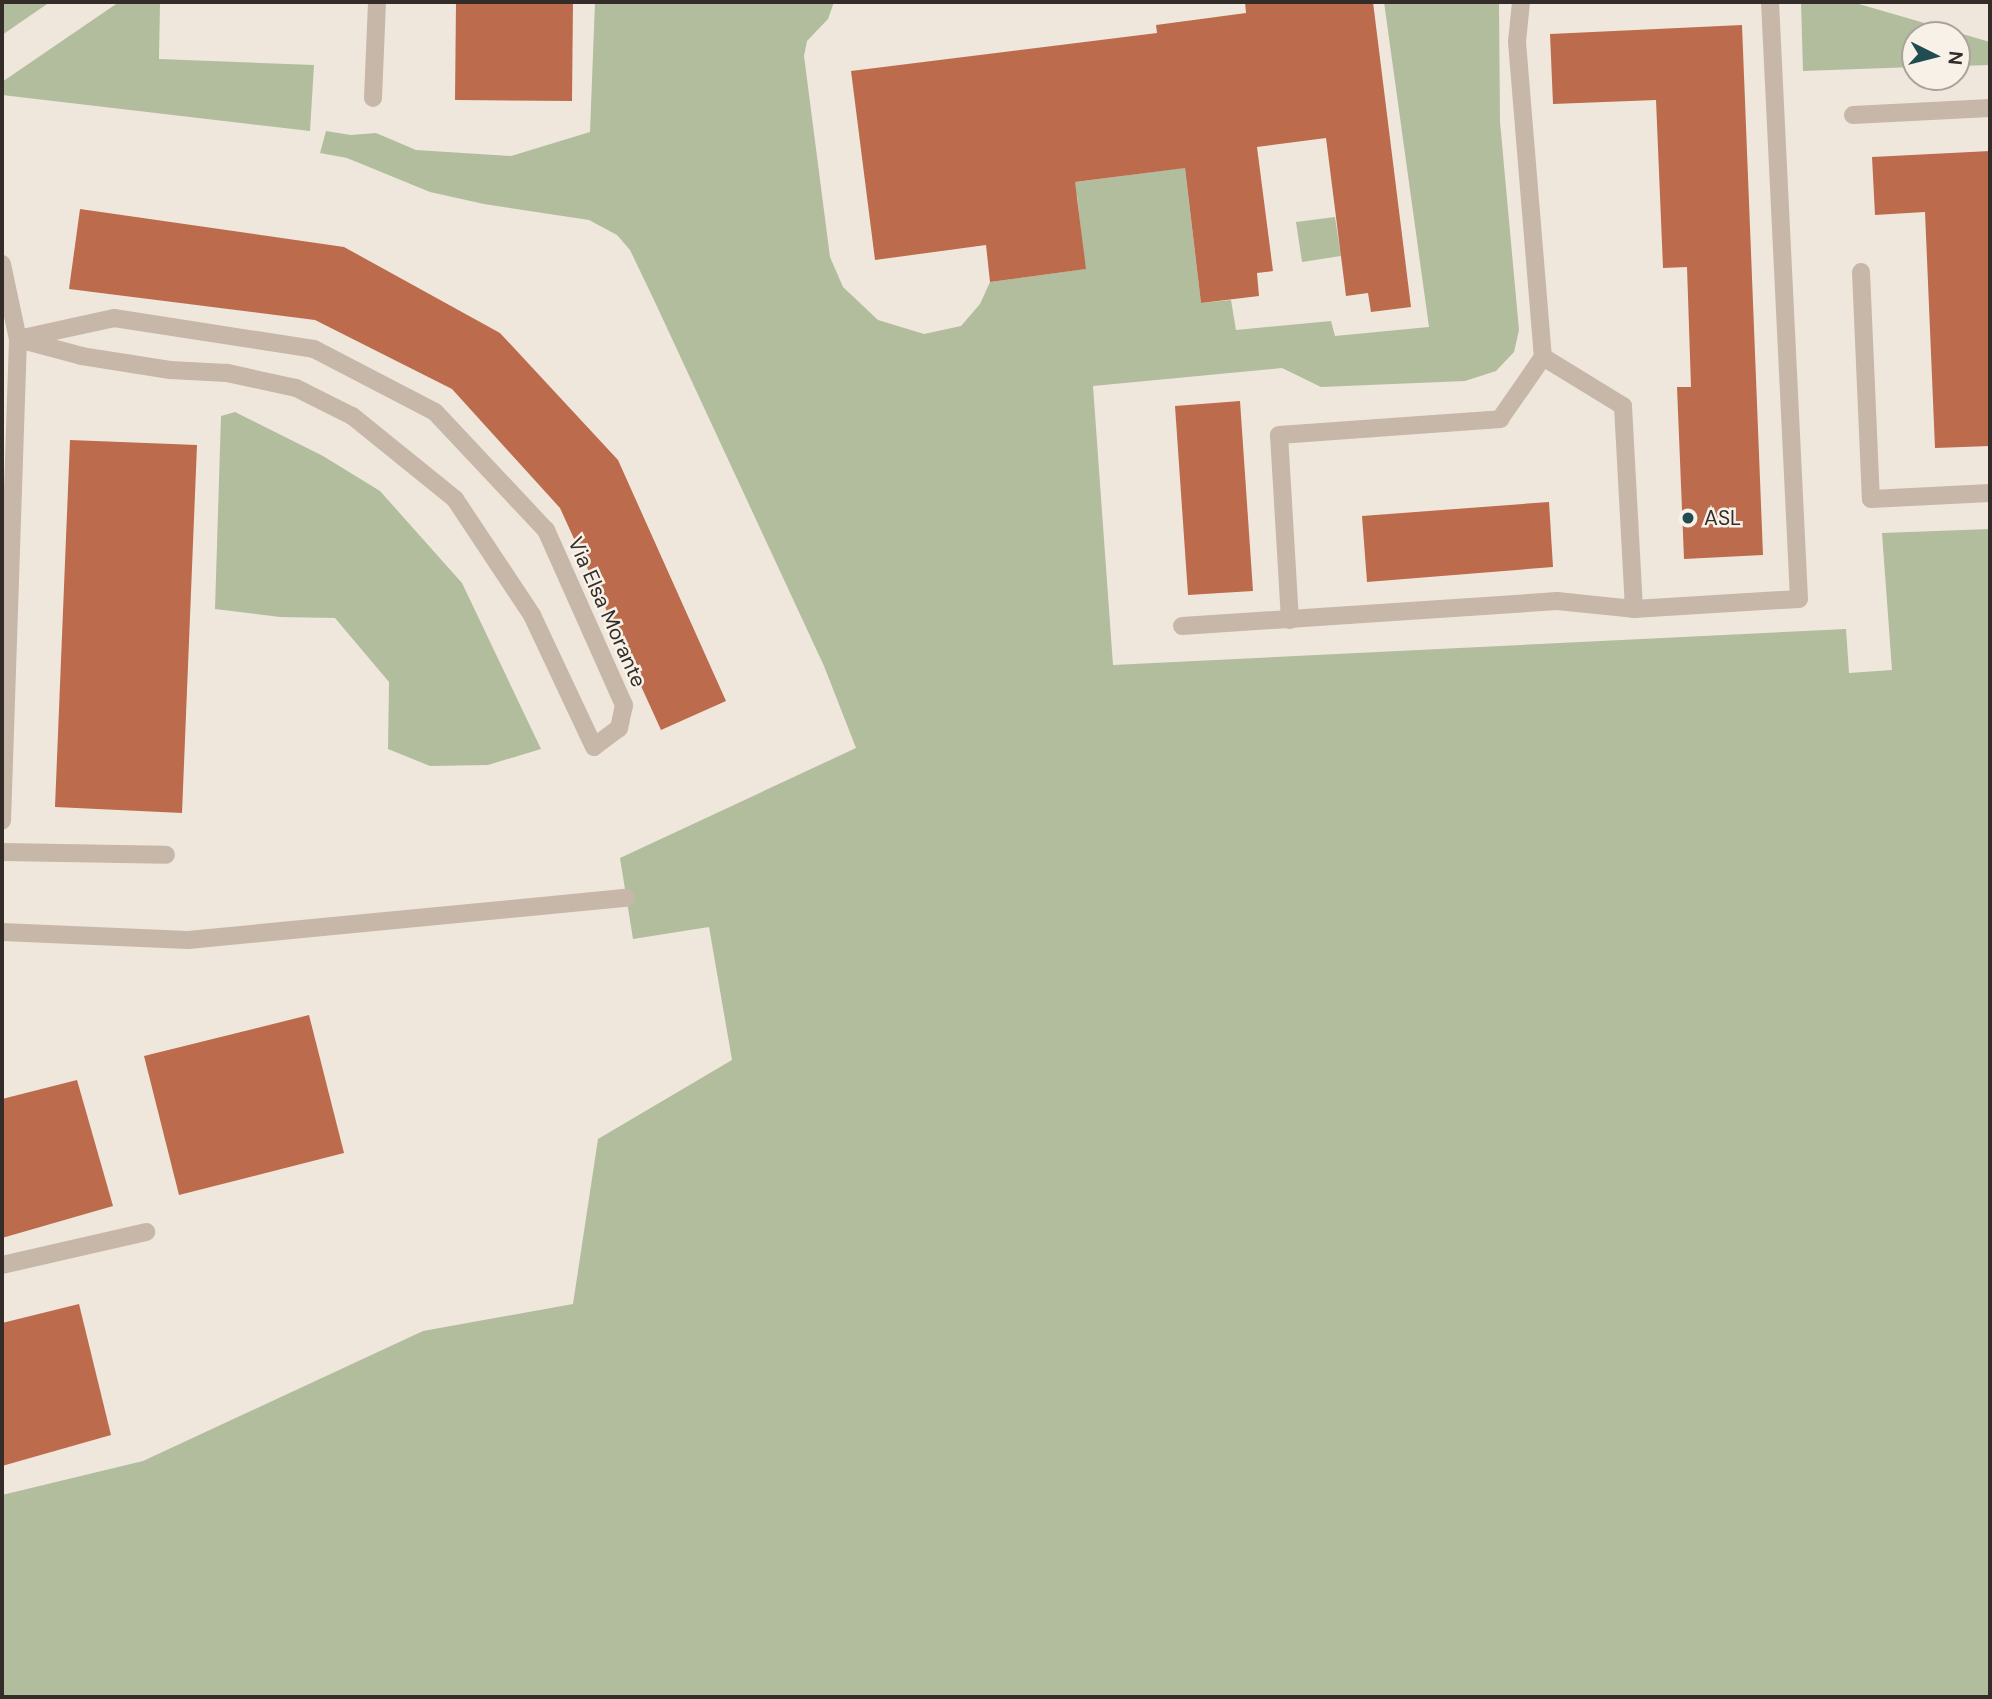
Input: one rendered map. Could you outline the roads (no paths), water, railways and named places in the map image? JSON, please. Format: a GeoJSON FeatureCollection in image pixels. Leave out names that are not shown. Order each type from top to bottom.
{"type":"FeatureCollection","features":[{"type":"Feature","properties":{"kind":"street"},"geometry":{"type":"LineString","coordinates":[[373,98],[377,2]]}},
{"type":"Feature","properties":{"kind":"street"},"geometry":{"type":"LineString","coordinates":[[1290,620],[1279,435],[1500,419],[1544,357],[1517,43],[1521,2]]}},
{"type":"Feature","properties":{"kind":"street"},"geometry":{"type":"LineString","coordinates":[[1182,626],[1557,601],[1634,609],[1799,599],[1770,2]]}},
{"type":"Feature","properties":{"kind":"street"},"geometry":{"type":"LineString","coordinates":[[1853,115],[1990,108]]}},
{"type":"Feature","properties":{"kind":"street"},"geometry":{"type":"LineString","coordinates":[[2,264],[18,339],[2,821]]}},
{"type":"Feature","properties":{"kind":"street"},"geometry":{"type":"LineString","coordinates":[[1861,272],[1871,499],[1990,493]]}},
{"type":"Feature","properties":{"kind":"street","name":"Via Elsa Morante"},"geometry":{"type":"LineString","coordinates":[[114,318],[314,349],[435,412],[546,530],[624,705],[619,728],[594,747],[532,615],[455,499],[352,416],[296,388],[227,373],[170,370],[82,356],[18,339],[114,318]]}},
{"type":"Feature","properties":{"kind":"street"},"geometry":{"type":"LineString","coordinates":[[1544,357],[1623,406],[1634,609]]}},
{"type":"Feature","properties":{"kind":"street"},"geometry":{"type":"LineString","coordinates":[[2,852],[166,855]]}},
{"type":"Feature","properties":{"kind":"street"},"geometry":{"type":"LineString","coordinates":[[2,932],[188,940],[626,898]]}},
{"type":"Feature","properties":{"kind":"street"},"geometry":{"type":"LineString","coordinates":[[2,1265],[146,1232]]}},
{"type":"Feature","properties":{"kind":"place","name":"ASL"},"geometry":{"type":"Point","coordinates":[1688,518]}}]}
